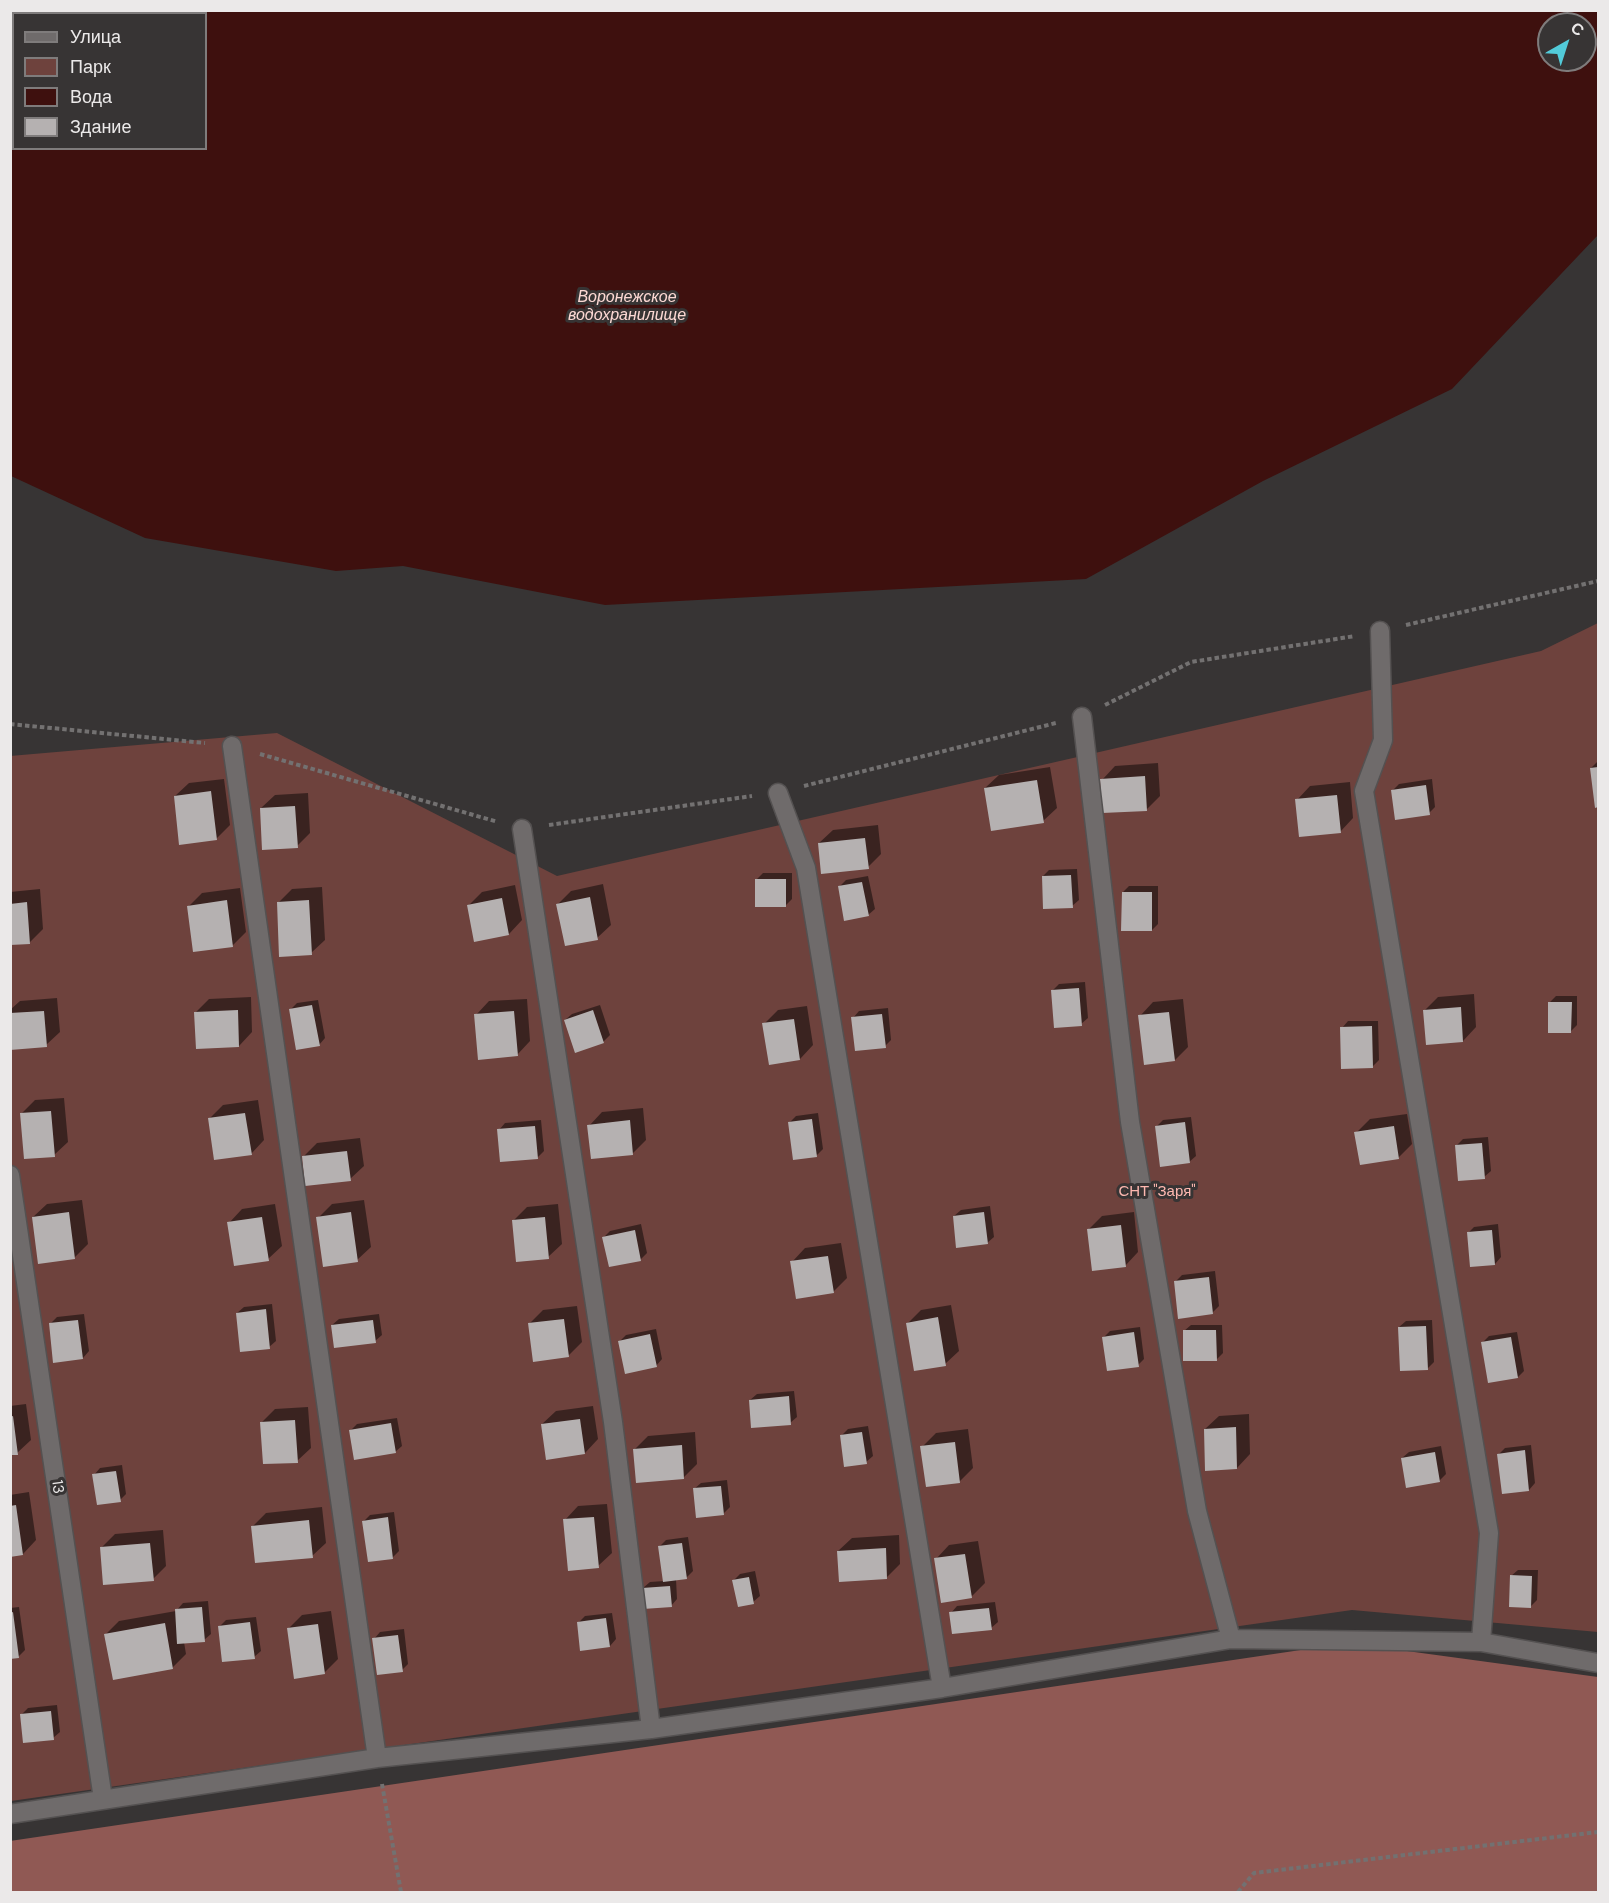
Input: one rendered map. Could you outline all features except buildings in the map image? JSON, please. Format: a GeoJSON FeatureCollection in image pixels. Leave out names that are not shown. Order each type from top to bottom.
{"type":"FeatureCollection","features":[{"type":"Feature","properties":{"kind":"street"},"geometry":{"type":"LineString","coordinates":[[1380,631],[1383,740],[1364,791],[1489,1533],[1481,1642]]}},
{"type":"Feature","properties":{"kind":"street"},"geometry":{"type":"LineString","coordinates":[[1082,717],[1130,1122],[1197,1511],[1231,1639]]}},
{"type":"Feature","properties":{"kind":"street"},"geometry":{"type":"LineString","coordinates":[[232,746],[377,1758]]}},
{"type":"Feature","properties":{"kind":"street"},"geometry":{"type":"LineString","coordinates":[[778,793],[806,868],[942,1688]]}},
{"type":"Feature","properties":{"kind":"street"},"geometry":{"type":"LineString","coordinates":[[522,829],[613,1422],[651,1729]]}},
{"type":"Feature","properties":{"kind":"street","name":"13"},"geometry":{"type":"LineString","coordinates":[[10,1175],[103,1799]]}},
{"type":"Feature","properties":{"kind":"street"},"geometry":{"type":"LineString","coordinates":[[10,1814],[377,1758],[651,1729],[942,1688],[1231,1639],[1481,1642],[1599,1663]]}},
{"type":"Feature","properties":{"kind":"path"},"geometry":{"type":"LineString","coordinates":[[10,724],[232,746],[522,829],[778,793],[1082,717],[1191,662],[1380,631],[1599,581]]}},
{"type":"Feature","properties":{"kind":"path"},"geometry":{"type":"LineString","coordinates":[[377,1758],[401,1893]]}},
{"type":"Feature","properties":{"kind":"path"},"geometry":{"type":"LineString","coordinates":[[1238,1893],[1254,1873],[1599,1832]]}},
{"type":"Feature","properties":{"kind":"green space","name":"СНТ \"Заря\""},"geometry":{"type":"Polygon","coordinates":[[[1598,623],[1598,1632],[1352,1610],[11,1801],[10,756],[277,733],[557,876],[1541,651],[1598,623]]]}},
{"type":"Feature","properties":{"kind":"shaded area"},"geometry":{"type":"Polygon","coordinates":[[[1348,1643],[1598,1677],[1598,1892],[11,1892],[10,1841],[1348,1643]]]}},
{"type":"Feature","properties":{"kind":"water","name":"Воронежское водохранилище"},"geometry":{"type":"Polygon","coordinates":[[[11,10],[1598,11],[1598,235],[1452,389],[1263,481],[1086,579],[605,605],[403,566],[336,571],[145,538],[11,476],[11,10]]]}}]}
